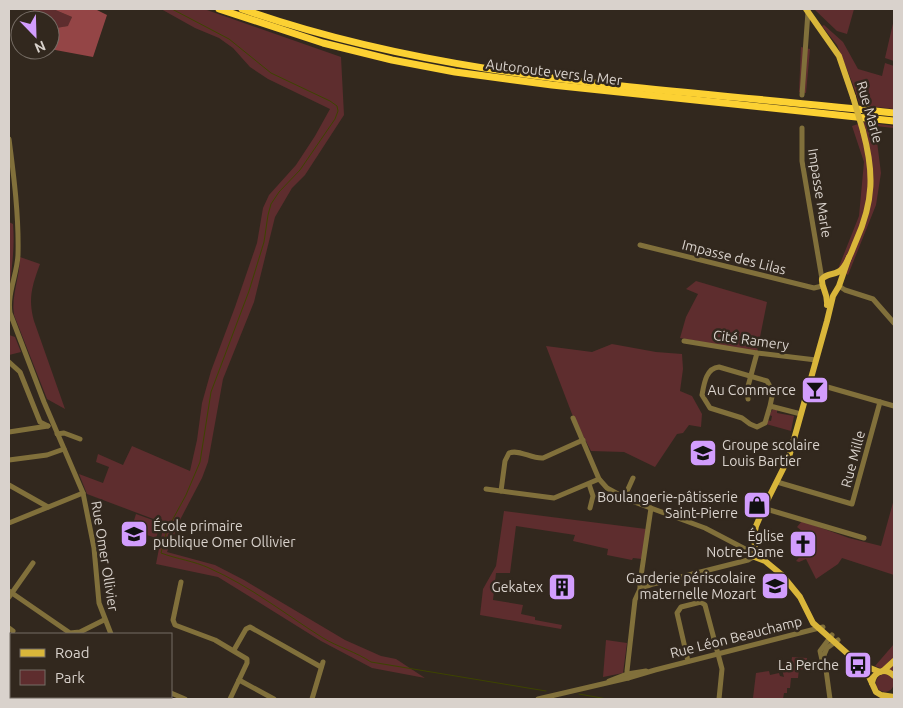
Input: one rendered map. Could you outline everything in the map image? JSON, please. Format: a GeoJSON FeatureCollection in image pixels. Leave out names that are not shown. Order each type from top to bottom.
{"type":"FeatureCollection","features":[{"type":"Feature","properties":{"kind":"highway","name":"Autoroute vers la Mer"},"geometry":{"type":"LineString","coordinates":[[219,9],[284,31],[356,52],[455,72],[552,86],[894,121]]}},
{"type":"Feature","properties":{"kind":"highway"},"geometry":{"type":"LineString","coordinates":[[242,9],[356,43],[415,57],[478,68],[572,80],[894,113]]}},
{"type":"Feature","properties":{"kind":"main road","name":"Rue Marle"},"geometry":{"type":"LineString","coordinates":[[756,553],[755,531],[763,508],[789,457],[833,296],[865,218],[871,191],[871,166],[853,97],[839,56],[807,10]]}},
{"type":"Feature","properties":{"kind":"main road","name":"Rue Marle"},"geometry":{"type":"LineString","coordinates":[[825,328],[828,298],[823,285],[831,274],[840,271],[849,257]]}},
{"type":"Feature","properties":{"kind":"main road"},"geometry":{"type":"LineString","coordinates":[[823,285],[830,291],[838,286],[838,278],[831,274]]}},
{"type":"Feature","properties":{"kind":"main road"},"geometry":{"type":"LineString","coordinates":[[756,553],[787,580],[803,603],[810,619],[870,668],[888,672],[894,676]]}},
{"type":"Feature","properties":{"kind":"main road"},"geometry":{"type":"LineString","coordinates":[[837,642],[865,669],[877,693],[894,697]]}},
{"type":"Feature","properties":{"kind":"main road"},"geometry":{"type":"LineString","coordinates":[[872,685],[874,676],[894,661]]}},
{"type":"Feature","properties":{"kind":"main road"},"geometry":{"type":"LineString","coordinates":[[886,696],[894,691]]}},
{"type":"Feature","properties":{"kind":"street","name":"Rue Marle"},"geometry":{"type":"LineString","coordinates":[[802,95],[807,10]]}},
{"type":"Feature","properties":{"kind":"street","name":"Impasse Marle"},"geometry":{"type":"LineString","coordinates":[[802,128],[802,161],[823,285]]}},
{"type":"Feature","properties":{"kind":"street","name":"Rue Omer Ollivier"},"geometry":{"type":"LineString","coordinates":[[9,139],[18,237],[17,262],[11,292],[10,309],[13,322],[57,434],[83,493],[94,553],[98,599],[104,620],[110,633]]}},
{"type":"Feature","properties":{"kind":"street","name":"Impasse des Lilas"},"geometry":{"type":"LineString","coordinates":[[640,245],[814,288],[823,285]]}},
{"type":"Feature","properties":{"kind":"street"},"geometry":{"type":"LineString","coordinates":[[819,261],[823,268],[831,274]]}},
{"type":"Feature","properties":{"kind":"street"},"geometry":{"type":"LineString","coordinates":[[838,286],[873,299],[894,323]]}},
{"type":"Feature","properties":{"kind":"street","name":"Cité Ramery"},"geometry":{"type":"LineString","coordinates":[[684,341],[816,360]]}},
{"type":"Feature","properties":{"kind":"street"},"geometry":{"type":"LineString","coordinates":[[748,399],[747,390],[757,353]]}},
{"type":"Feature","properties":{"kind":"street"},"geometry":{"type":"LineString","coordinates":[[9,362],[20,372],[40,422],[48,426]]}},
{"type":"Feature","properties":{"kind":"street"},"geometry":{"type":"LineString","coordinates":[[719,367],[768,381],[773,392],[770,406],[765,423],[757,427],[742,418],[711,409],[702,393],[708,373],[719,367]]}},
{"type":"Feature","properties":{"kind":"street"},"geometry":{"type":"LineString","coordinates":[[810,382],[894,406]]}},
{"type":"Feature","properties":{"kind":"street","name":"Rue Mille"},"geometry":{"type":"LineString","coordinates":[[776,482],[852,504],[880,402]]}},
{"type":"Feature","properties":{"kind":"street"},"geometry":{"type":"LineString","coordinates":[[770,406],[801,414]]}},
{"type":"Feature","properties":{"kind":"street"},"geometry":{"type":"LineString","coordinates":[[573,418],[599,479],[604,486],[624,498],[705,528],[756,553],[748,560],[653,584],[640,590]]}},
{"type":"Feature","properties":{"kind":"street"},"geometry":{"type":"LineString","coordinates":[[9,432],[54,426]]}},
{"type":"Feature","properties":{"kind":"street"},"geometry":{"type":"LineString","coordinates":[[57,434],[64,433],[80,439]]}},
{"type":"Feature","properties":{"kind":"street"},"geometry":{"type":"LineString","coordinates":[[501,492],[505,460],[509,453],[516,451],[536,458],[543,458],[582,440]]}},
{"type":"Feature","properties":{"kind":"street"},"geometry":{"type":"LineString","coordinates":[[9,460],[47,455],[64,448]]}},
{"type":"Feature","properties":{"kind":"street"},"geometry":{"type":"LineString","coordinates":[[624,498],[633,478]]}},
{"type":"Feature","properties":{"kind":"street"},"geometry":{"type":"LineString","coordinates":[[486,489],[554,498],[599,479]]}},
{"type":"Feature","properties":{"kind":"street"},"geometry":{"type":"LineString","coordinates":[[589,484],[593,496],[590,508]]}},
{"type":"Feature","properties":{"kind":"street"},"geometry":{"type":"LineString","coordinates":[[9,486],[48,508]]}},
{"type":"Feature","properties":{"kind":"street"},"geometry":{"type":"LineString","coordinates":[[9,523],[83,493]]}},
{"type":"Feature","properties":{"kind":"street"},"geometry":{"type":"LineString","coordinates":[[628,676],[635,600],[640,590],[651,508]]}},
{"type":"Feature","properties":{"kind":"street"},"geometry":{"type":"LineString","coordinates":[[763,508],[864,538]]}},
{"type":"Feature","properties":{"kind":"street"},"geometry":{"type":"LineString","coordinates":[[33,563],[10,594],[70,633],[80,632],[104,620]]}},
{"type":"Feature","properties":{"kind":"street"},"geometry":{"type":"LineString","coordinates":[[181,582],[173,620],[174,624],[215,640],[244,656],[247,661],[230,699]]}},
{"type":"Feature","properties":{"kind":"street"},"geometry":{"type":"LineString","coordinates":[[688,661],[677,613],[681,607],[701,602],[705,605],[722,672],[719,699]]}},
{"type":"Feature","properties":{"kind":"street"},"geometry":{"type":"LineString","coordinates":[[234,650],[246,629],[250,627],[322,665],[312,699]]}},
{"type":"Feature","properties":{"kind":"street","name":"Rue Léon Beauchamp"},"geometry":{"type":"LineString","coordinates":[[538,699],[820,627]]}},
{"type":"Feature","properties":{"kind":"street"},"geometry":{"type":"LineString","coordinates":[[830,636],[820,651],[830,699]]}},
{"type":"Feature","properties":{"kind":"street"},"geometry":{"type":"LineString","coordinates":[[824,667],[825,650],[837,642]]}},
{"type":"Feature","properties":{"kind":"street"},"geometry":{"type":"LineString","coordinates":[[239,680],[274,699]]}},
{"type":"Feature","properties":{"kind":"street"},"geometry":{"type":"LineString","coordinates":[[172,693],[185,699]]}},
{"type":"Feature","properties":{"kind":"green space"},"geometry":{"type":"Polygon","coordinates":[[[53,9],[55,10],[33,10],[53,9]]]}},
{"type":"Feature","properties":{"kind":"green space"},"geometry":{"type":"Polygon","coordinates":[[[161,9],[204,9],[341,57],[344,115],[305,175],[292,188],[275,217],[254,302],[223,379],[208,462],[167,552],[215,565],[345,640],[381,656],[396,659],[425,678],[372,668],[321,641],[218,577],[156,564],[164,523],[87,494],[79,474],[103,483],[109,467],[96,462],[98,454],[123,465],[132,446],[190,471],[197,440],[202,403],[211,371],[257,243],[263,208],[269,195],[296,165],[330,109],[268,79],[250,67],[233,48],[219,38],[195,28],[161,9]]]}},
{"type":"Feature","properties":{"kind":"green space"},"geometry":{"type":"Polygon","coordinates":[[[814,9],[854,9],[847,34],[837,31],[814,9]]]}},
{"type":"Feature","properties":{"kind":"green space"},"geometry":{"type":"Polygon","coordinates":[[[60,12],[72,17],[69,26],[60,27],[60,12]]]}},
{"type":"Feature","properties":{"kind":"green space"},"geometry":{"type":"Polygon","coordinates":[[[894,19],[894,61],[885,58],[894,19]]]}},
{"type":"Feature","properties":{"kind":"green space"},"geometry":{"type":"Polygon","coordinates":[[[824,25],[843,42],[858,69],[882,76],[885,63],[894,66],[894,109],[860,105],[837,45],[822,26],[824,25]]]}},
{"type":"Feature","properties":{"kind":"green space"},"geometry":{"type":"Polygon","coordinates":[[[801,47],[810,49],[806,93],[799,92],[801,47]]]}},
{"type":"Feature","properties":{"kind":"green space"},"geometry":{"type":"Polygon","coordinates":[[[864,122],[894,126],[894,128],[875,126],[881,173],[876,205],[848,275],[838,269],[859,216],[864,162],[852,126],[864,122]]]}},
{"type":"Feature","properties":{"kind":"green space"},"geometry":{"type":"Polygon","coordinates":[[[9,222],[13,224],[14,240],[9,290],[9,222]]]}},
{"type":"Feature","properties":{"kind":"green space"},"geometry":{"type":"Polygon","coordinates":[[[20,257],[40,264],[32,292],[32,313],[65,409],[47,399],[14,315],[13,308],[20,257]]]}},
{"type":"Feature","properties":{"kind":"green space"},"geometry":{"type":"Polygon","coordinates":[[[696,281],[767,302],[757,352],[680,338],[686,317],[698,294],[686,289],[696,281]]]}},
{"type":"Feature","properties":{"kind":"green space"},"geometry":{"type":"Polygon","coordinates":[[[9,335],[15,337],[21,352],[9,355],[9,335]]]}},
{"type":"Feature","properties":{"kind":"green space"},"geometry":{"type":"Polygon","coordinates":[[[612,344],[656,352],[682,354],[683,369],[680,391],[692,396],[702,414],[701,427],[689,425],[683,433],[677,434],[655,467],[624,452],[591,451],[572,414],[546,346],[592,352],[612,344]]]}},
{"type":"Feature","properties":{"kind":"green space"},"geometry":{"type":"Polygon","coordinates":[[[773,409],[777,410],[777,413],[794,416],[791,431],[766,424],[767,420],[771,421],[772,416],[769,415],[773,409]]]}},
{"type":"Feature","properties":{"kind":"green space"},"geometry":{"type":"Polygon","coordinates":[[[894,499],[894,575],[842,558],[838,564],[816,579],[806,559],[799,562],[796,561],[816,539],[814,537],[812,539],[797,527],[802,521],[849,538],[881,546],[894,499]]]}},
{"type":"Feature","properties":{"kind":"green space"},"geometry":{"type":"Polygon","coordinates":[[[504,511],[646,529],[642,559],[633,558],[632,560],[607,555],[608,549],[573,541],[575,535],[516,526],[510,573],[496,573],[493,600],[523,605],[521,614],[535,617],[535,620],[562,625],[561,629],[480,615],[483,589],[496,566],[504,511]]]}},
{"type":"Feature","properties":{"kind":"green space"},"geometry":{"type":"Polygon","coordinates":[[[136,514],[161,523],[156,538],[131,530],[136,514]]]}},
{"type":"Feature","properties":{"kind":"green space"},"geometry":{"type":"Polygon","coordinates":[[[606,640],[627,643],[623,673],[603,677],[606,640]]]}},
{"type":"Feature","properties":{"kind":"green space"},"geometry":{"type":"Polygon","coordinates":[[[894,644],[894,674],[875,666],[894,644]]]}},
{"type":"Feature","properties":{"kind":"green space"},"geometry":{"type":"Polygon","coordinates":[[[792,657],[807,658],[807,670],[799,669],[798,678],[791,678],[790,688],[787,688],[787,693],[784,693],[783,699],[753,698],[756,673],[769,671],[770,675],[779,673],[780,676],[784,677],[781,666],[791,665],[792,657]]]}},
{"type":"Feature","properties":{"kind":"green space"},"geometry":{"type":"Polygon","coordinates":[[[881,674],[889,674],[894,679],[892,690],[881,692],[876,687],[876,679],[881,674]]]}},
{"type":"Feature","properties":{"kind":"shaded area"},"geometry":{"type":"Polygon","coordinates":[[[53,9],[95,9],[107,15],[93,57],[60,51],[60,27],[68,26],[72,17],[60,12],[60,10],[53,9]]]}},
{"type":"Feature","properties":{"kind":"waterway"},"geometry":{"type":"LineString","coordinates":[[172,9],[229,39],[271,73],[330,101],[337,106],[338,111],[335,119],[300,170],[279,192],[271,204],[264,242],[249,291],[211,392],[200,462],[186,495],[167,530],[161,553],[203,566],[224,575],[323,638],[371,662],[546,691]]}},
{"type":"Feature","properties":{"kind":"waterway"},"geometry":{"type":"LineString","coordinates":[[579,694],[607,699]]}},
{"type":"Feature","properties":{"kind":"place","name":"Au Commerce"},"geometry":{"type":"Point","coordinates":[815,390]}},
{"type":"Feature","properties":{"kind":"place","name":"Groupe scolaire Louis Bartier"},"geometry":{"type":"Point","coordinates":[703,453]}},
{"type":"Feature","properties":{"kind":"place","name":"Boulangerie-pâtisserie Saint-Pierre"},"geometry":{"type":"Point","coordinates":[757,505]}},
{"type":"Feature","properties":{"kind":"place","name":"École primaire publique Omer Ollivier"},"geometry":{"type":"Point","coordinates":[134,534]}},
{"type":"Feature","properties":{"kind":"place","name":"Église Notre-Dame"},"geometry":{"type":"Point","coordinates":[803,544]}},
{"type":"Feature","properties":{"kind":"place","name":"Garderie périscolaire maternelle Mozart"},"geometry":{"type":"Point","coordinates":[775,586]}},
{"type":"Feature","properties":{"kind":"place","name":"Gekatex"},"geometry":{"type":"Point","coordinates":[562,587]}},
{"type":"Feature","properties":{"kind":"place","name":"La Perche"},"geometry":{"type":"Point","coordinates":[858,665]}}]}
